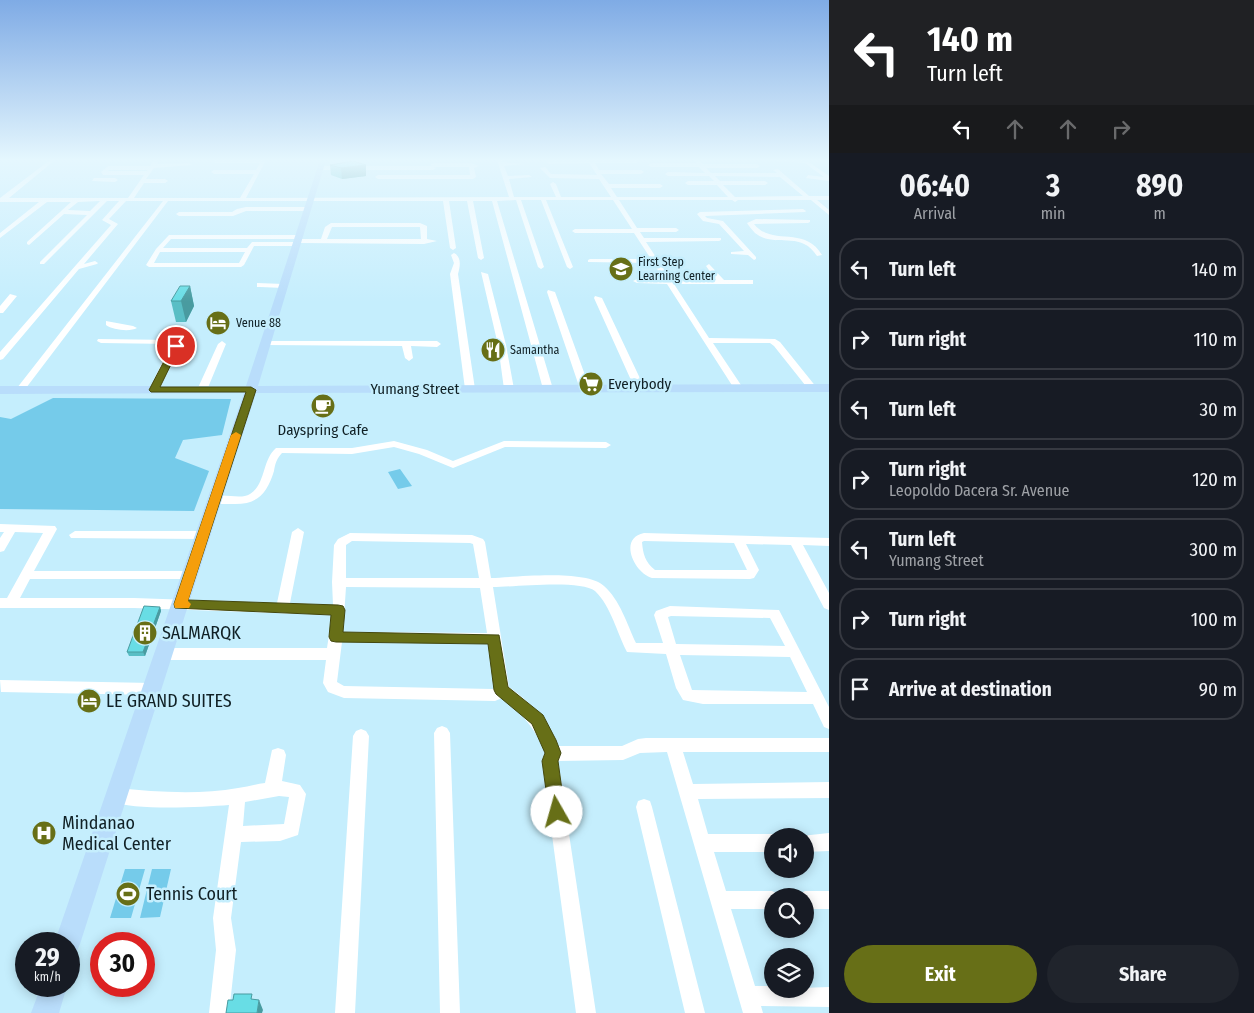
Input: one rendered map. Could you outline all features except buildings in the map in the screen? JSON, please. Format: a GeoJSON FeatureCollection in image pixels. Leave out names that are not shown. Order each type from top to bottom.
{"type":"FeatureCollection","features":[{"type":"Feature","properties":{"kind":"main road"},"geometry":{"type":"LineString","coordinates":[[72,932],[266,344],[308,207]]}},
{"type":"Feature","properties":{"kind":"main road","name":"Yumang Street"},"geometry":{"type":"LineString","coordinates":[[0,390],[27,388],[154,390],[829,388]]}},
{"type":"Feature","properties":{"kind":"main road"},"geometry":{"type":"LineString","coordinates":[[45,1013],[50,997]]}},
{"type":"Feature","properties":{"kind":"street"},"geometry":{"type":"LineString","coordinates":[[0,236],[36,207]]}},
{"type":"Feature","properties":{"kind":"street"},"geometry":{"type":"LineString","coordinates":[[29,243],[68,207]]}},
{"type":"Feature","properties":{"kind":"street"},"geometry":{"type":"LineString","coordinates":[[42,263],[98,207]]}},
{"type":"Feature","properties":{"kind":"street"},"geometry":{"type":"LineString","coordinates":[[0,357],[115,224],[104,220],[119,207]]}},
{"type":"Feature","properties":{"kind":"street"},"geometry":{"type":"LineString","coordinates":[[27,388],[161,207]]}},
{"type":"Feature","properties":{"kind":"street"},"geometry":{"type":"LineString","coordinates":[[179,214],[233,214],[239,210],[268,207]]}},
{"type":"Feature","properties":{"kind":"street"},"geometry":{"type":"LineString","coordinates":[[447,207],[453,252],[458,263],[454,274],[470,389]]}},
{"type":"Feature","properties":{"kind":"street"},"geometry":{"type":"LineString","coordinates":[[471,207],[480,258]]}},
{"type":"Feature","properties":{"kind":"street"},"geometry":{"type":"LineString","coordinates":[[497,207],[548,389]]}},
{"type":"Feature","properties":{"kind":"street"},"geometry":{"type":"LineString","coordinates":[[518,207],[541,267]]}},
{"type":"Feature","properties":{"kind":"street"},"geometry":{"type":"LineString","coordinates":[[547,207],[570,267]]}},
{"type":"Feature","properties":{"kind":"street"},"geometry":{"type":"LineString","coordinates":[[622,207],[654,262],[669,281],[738,388]]}},
{"type":"Feature","properties":{"kind":"street"},"geometry":{"type":"LineString","coordinates":[[743,207],[756,221]]}},
{"type":"Feature","properties":{"kind":"street"},"geometry":{"type":"LineString","coordinates":[[733,253],[751,256],[720,222],[705,220],[700,214],[803,211]]}},
{"type":"Feature","properties":{"kind":"street"},"geometry":{"type":"LineString","coordinates":[[62,212],[92,213]]}},
{"type":"Feature","properties":{"kind":"street"},"geometry":{"type":"LineString","coordinates":[[808,221],[756,221],[750,223],[758,232],[805,241],[816,249],[819,255]]}},
{"type":"Feature","properties":{"kind":"street"},"geometry":{"type":"LineString","coordinates":[[323,242],[328,227],[350,225],[424,226],[424,242]]}},
{"type":"Feature","properties":{"kind":"street"},"geometry":{"type":"LineString","coordinates":[[348,242],[350,225]]}},
{"type":"Feature","properties":{"kind":"street"},"geometry":{"type":"LineString","coordinates":[[370,242],[371,225]]}},
{"type":"Feature","properties":{"kind":"street"},"geometry":{"type":"LineString","coordinates":[[390,225],[390,242]]}},
{"type":"Feature","properties":{"kind":"street"},"geometry":{"type":"LineString","coordinates":[[407,225],[408,242]]}},
{"type":"Feature","properties":{"kind":"street"},"geometry":{"type":"LineString","coordinates":[[575,231],[676,230]]}},
{"type":"Feature","properties":{"kind":"street"},"geometry":{"type":"LineString","coordinates":[[298,241],[252,244],[241,266],[149,265],[169,237],[298,241],[323,242],[434,241]]}},
{"type":"Feature","properties":{"kind":"street"},"geometry":{"type":"LineString","coordinates":[[641,240],[719,239]]}},
{"type":"Feature","properties":{"kind":"street"},"geometry":{"type":"LineString","coordinates":[[183,250],[186,244],[196,244]]}},
{"type":"Feature","properties":{"kind":"street"},"geometry":{"type":"LineString","coordinates":[[158,250],[249,250]]}},
{"type":"Feature","properties":{"kind":"street"},"geometry":{"type":"LineString","coordinates":[[590,261],[654,262]]}},
{"type":"Feature","properties":{"kind":"street"},"geometry":{"type":"LineString","coordinates":[[77,268],[95,263]]}},
{"type":"Feature","properties":{"kind":"street"},"geometry":{"type":"LineString","coordinates":[[709,266],[722,282]]}},
{"type":"Feature","properties":{"kind":"street"},"geometry":{"type":"LineString","coordinates":[[484,274],[502,345],[509,389]]}},
{"type":"Feature","properties":{"kind":"street"},"geometry":{"type":"LineString","coordinates":[[637,281],[750,282]]}},
{"type":"Feature","properties":{"kind":"street"},"geometry":{"type":"LineString","coordinates":[[260,285],[284,286]]}},
{"type":"Feature","properties":{"kind":"street"},"geometry":{"type":"LineString","coordinates":[[551,292],[586,389]]}},
{"type":"Feature","properties":{"kind":"street"},"geometry":{"type":"LineString","coordinates":[[0,311],[13,296]]}},
{"type":"Feature","properties":{"kind":"street"},"geometry":{"type":"LineString","coordinates":[[598,298],[640,389]]}},
{"type":"Feature","properties":{"kind":"street"},"geometry":{"type":"LineString","coordinates":[[109,323],[112,326],[134,326],[124,341]]}},
{"type":"Feature","properties":{"kind":"street"},"geometry":{"type":"LineString","coordinates":[[707,340],[772,341],[777,344],[812,388]]}},
{"type":"Feature","properties":{"kind":"street"},"geometry":{"type":"LineString","coordinates":[[101,341],[172,341],[176,344],[154,390]]}},
{"type":"Feature","properties":{"kind":"street"},"geometry":{"type":"LineString","coordinates":[[202,390],[222,344]]}},
{"type":"Feature","properties":{"kind":"street"},"geometry":{"type":"LineString","coordinates":[[266,344],[437,344]]}},
{"type":"Feature","properties":{"kind":"street"},"geometry":{"type":"LineString","coordinates":[[406,344],[409,358]]}},
{"type":"Feature","properties":{"kind":"street"},"geometry":{"type":"LineString","coordinates":[[215,500],[253,498],[263,486],[274,454],[280,450],[352,451],[394,444],[423,452],[453,465],[504,444],[606,446]]}},
{"type":"Feature","properties":{"kind":"street"},"geometry":{"type":"LineString","coordinates":[[0,548],[6,528],[51,529],[26,575],[6,602]]}},
{"type":"Feature","properties":{"kind":"street"},"geometry":{"type":"LineString","coordinates":[[282,609],[298,532]]}},
{"type":"Feature","properties":{"kind":"street"},"geometry":{"type":"LineString","coordinates":[[75,535],[203,535]]}},
{"type":"Feature","properties":{"kind":"street"},"geometry":{"type":"LineString","coordinates":[[501,690],[494,695],[338,691],[333,688],[330,683],[338,610],[340,545],[346,539],[357,537],[475,539],[481,544],[501,690],[520,703],[537,719],[553,753],[550,761],[586,1013]]}},
{"type":"Feature","properties":{"kind":"street"},"geometry":{"type":"LineString","coordinates":[[738,539],[753,570],[750,575],[652,574],[644,568],[640,561],[636,542],[639,538],[644,537],[738,539],[829,542]]}},
{"type":"Feature","properties":{"kind":"street"},"geometry":{"type":"LineString","coordinates":[[795,541],[824,587],[829,605]]}},
{"type":"Feature","properties":{"kind":"street"},"geometry":{"type":"LineString","coordinates":[[26,575],[190,575]]}},
{"type":"Feature","properties":{"kind":"street"},"geometry":{"type":"LineString","coordinates":[[338,582],[486,583],[570,580],[594,584],[605,592],[632,648],[794,652]]}},
{"type":"Feature","properties":{"kind":"street"},"geometry":{"type":"LineString","coordinates":[[6,602],[180,604],[338,610]]}},
{"type":"Feature","properties":{"kind":"street"},"geometry":{"type":"LineString","coordinates":[[816,698],[691,697],[685,693],[683,688],[662,615],[666,611],[765,611],[776,615],[829,722]]}},
{"type":"Feature","properties":{"kind":"street"},"geometry":{"type":"LineString","coordinates":[[336,637],[494,638]]}},
{"type":"Feature","properties":{"kind":"street"},"geometry":{"type":"LineString","coordinates":[[164,654],[334,654]]}},
{"type":"Feature","properties":{"kind":"street"},"geometry":{"type":"LineString","coordinates":[[1,686],[152,688]]}},
{"type":"Feature","properties":{"kind":"street"},"geometry":{"type":"LineString","coordinates":[[442,733],[450,1013]]}},
{"type":"Feature","properties":{"kind":"street"},"geometry":{"type":"LineString","coordinates":[[345,1013],[361,736]]}},
{"type":"Feature","properties":{"kind":"street"},"geometry":{"type":"LineString","coordinates":[[673,745],[750,1005],[829,997]]}},
{"type":"Feature","properties":{"kind":"street"},"geometry":{"type":"LineString","coordinates":[[553,753],[623,754],[638,746],[829,745]]}},
{"type":"Feature","properties":{"kind":"street"},"geometry":{"type":"LineString","coordinates":[[272,790],[278,755]]}},
{"type":"Feature","properties":{"kind":"street"},"geometry":{"type":"LineString","coordinates":[[116,796],[152,800],[199,800],[272,790],[294,788],[297,791],[292,829],[288,832],[233,834]]}},
{"type":"Feature","properties":{"kind":"street"},"geometry":{"type":"LineString","coordinates":[[687,792],[829,790]]}},
{"type":"Feature","properties":{"kind":"street"},"geometry":{"type":"LineString","coordinates":[[219,1013],[226,950],[222,918],[238,796]]}},
{"type":"Feature","properties":{"kind":"street"},"geometry":{"type":"LineString","coordinates":[[644,808],[695,1013]]}},
{"type":"Feature","properties":{"kind":"street"},"geometry":{"type":"LineString","coordinates":[[814,843],[829,842]]}},
{"type":"Feature","properties":{"kind":"street"},"geometry":{"type":"LineString","coordinates":[[703,843],[764,843]]}},
{"type":"Feature","properties":{"kind":"street"},"geometry":{"type":"LineString","coordinates":[[719,900],[764,900]]}},
{"type":"Feature","properties":{"kind":"street"},"geometry":{"type":"LineString","coordinates":[[814,900],[829,900]]}},
{"type":"Feature","properties":{"kind":"shaded area"},"geometry":{"type":"Polygon","coordinates":[[[53,398],[231,399],[222,435],[183,440],[175,458],[209,471],[194,511],[0,509],[0,417],[11,419],[53,398]]]}},
{"type":"Feature","properties":{"kind":"shaded area"},"geometry":{"type":"Polygon","coordinates":[[[400,469],[412,486],[398,489],[388,472],[400,469]]]}},
{"type":"Feature","properties":{"kind":"shaded area","name":"Tennis Court"},"geometry":{"type":"Polygon","coordinates":[[[125,869],[145,869],[131,918],[110,918],[125,869]]]}},
{"type":"Feature","properties":{"kind":"shaded area","name":"Tennis Court"},"geometry":{"type":"Polygon","coordinates":[[[152,869],[171,869],[160,917],[140,918],[152,869]]]}},
{"type":"Feature","properties":{"kind":"slow traffic"},"geometry":{"type":"LineString","coordinates":[[185,604],[180,604],[236,435]]}},
{"type":"Feature","properties":{"kind":"place","name":"First Step Learning Center"},"geometry":{"type":"Point","coordinates":[621,269]}},
{"type":"Feature","properties":{"kind":"place","name":"Venue 88"},"geometry":{"type":"Point","coordinates":[218,323]}},
{"type":"Feature","properties":{"kind":"place","name":"Samantha"},"geometry":{"type":"Point","coordinates":[493,350]}},
{"type":"Feature","properties":{"kind":"place","name":"Everybody"},"geometry":{"type":"Point","coordinates":[591,384]}},
{"type":"Feature","properties":{"kind":"place","name":"Dayspring Cafe"},"geometry":{"type":"Point","coordinates":[323,406]}},
{"type":"Feature","properties":{"kind":"place","name":"SALMARQK"},"geometry":{"type":"Point","coordinates":[145,633]}},
{"type":"Feature","properties":{"kind":"place","name":"LE GRAND SUITES"},"geometry":{"type":"Point","coordinates":[89,701]}},
{"type":"Feature","properties":{"kind":"place","name":"Mindanao Medical Center"},"geometry":{"type":"Point","coordinates":[44,833]}},
{"type":"Feature","properties":{"kind":"place","name":"Tennis Court"},"geometry":{"type":"Point","coordinates":[128,894]}},
{"type":"Feature","properties":{"kind":"route"},"geometry":{"type":"LineString","coordinates":[[176,346],[154,390],[251,390],[180,604],[338,610],[336,637],[494,638],[502,686],[501,690],[520,703],[537,719],[544,730],[553,753],[550,761],[557,812]]}}]}
